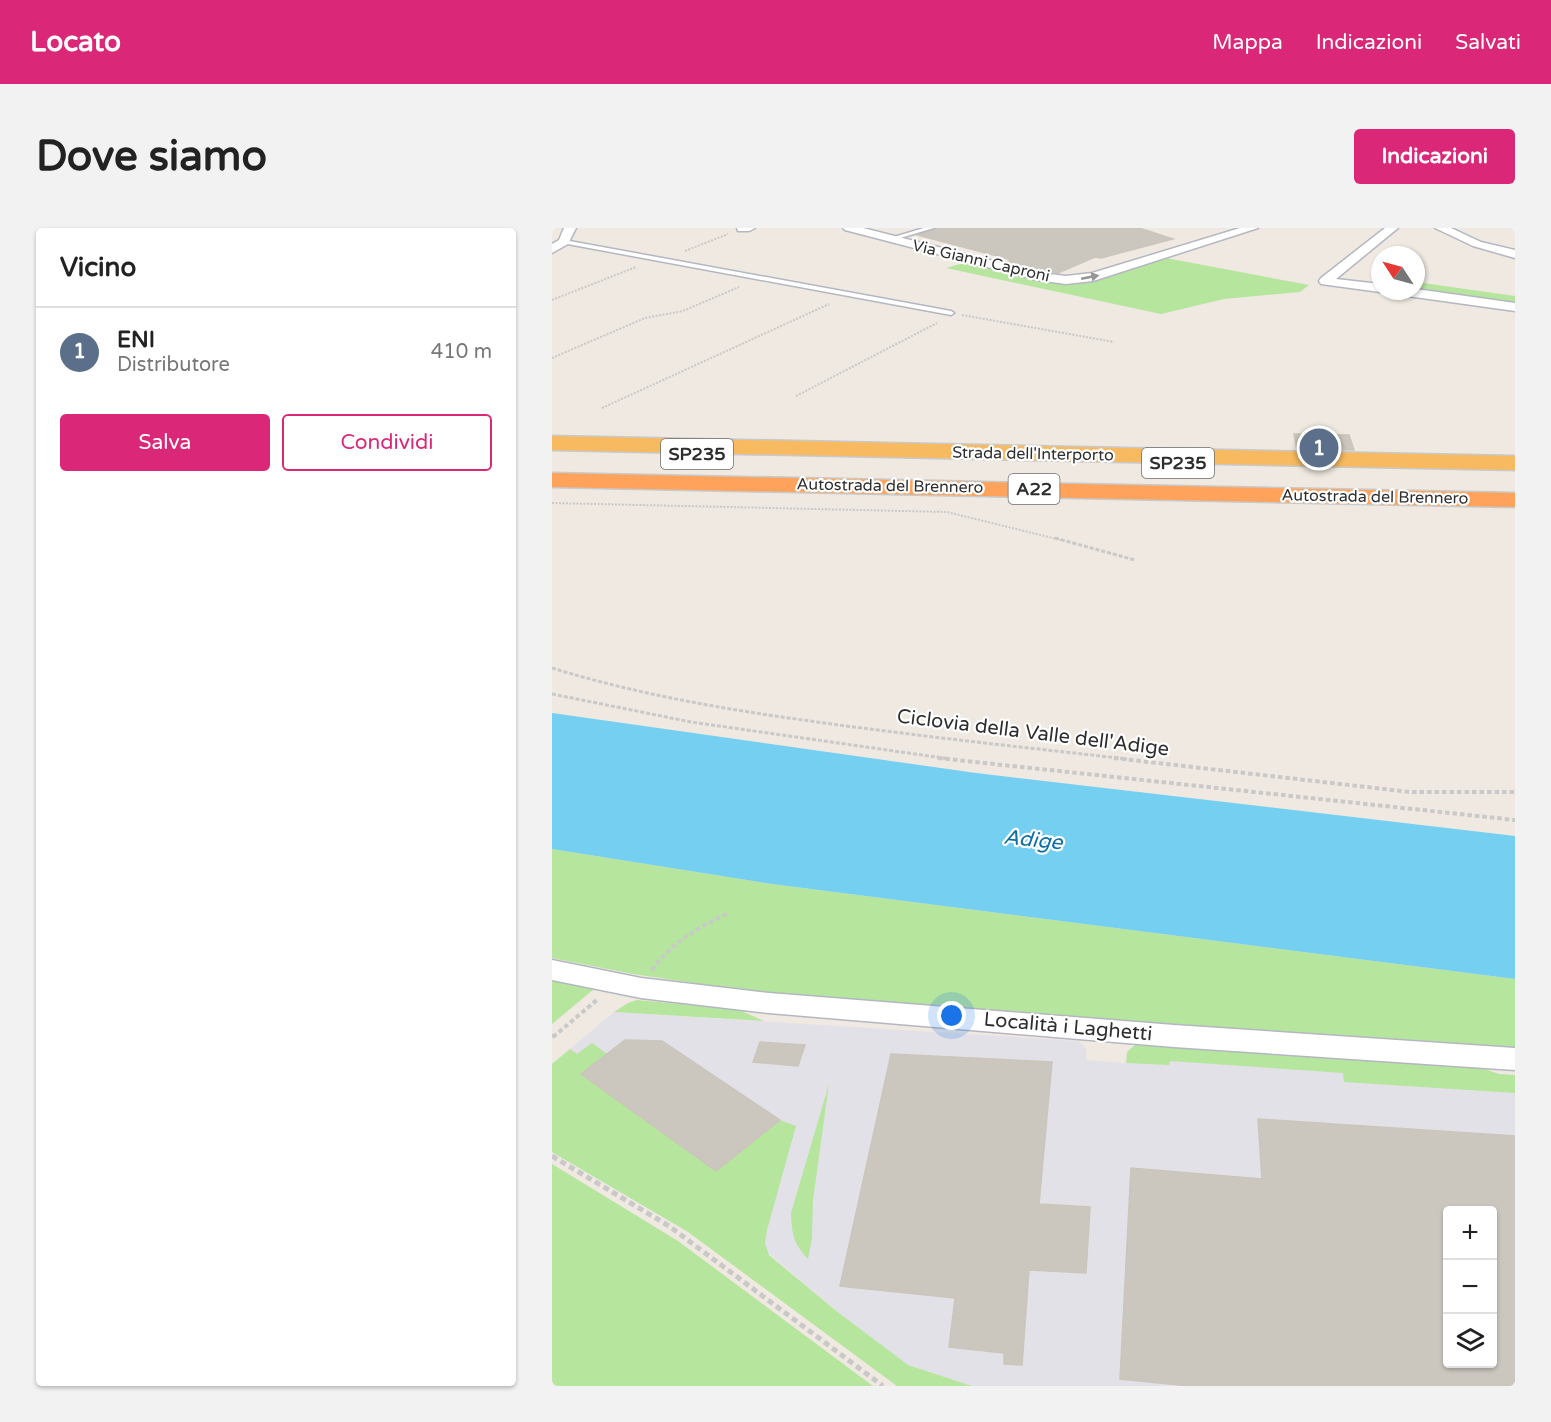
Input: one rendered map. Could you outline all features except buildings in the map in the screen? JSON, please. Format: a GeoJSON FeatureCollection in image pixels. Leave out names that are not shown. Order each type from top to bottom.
{"type":"FeatureCollection","features":[{"type":"Feature","properties":{"kind":"highway","name":"Strada dell'Interporto"},"geometry":{"type":"LineString","coordinates":[[552,442],[1070,454],[1515,460]]}},
{"type":"Feature","properties":{"kind":"highway","name":"Strada dell'Interporto"},"geometry":{"type":"LineString","coordinates":[[552,451],[1515,470]]}},
{"type":"Feature","properties":{"kind":"highway"},"geometry":{"type":"LineString","coordinates":[[552,460],[724,462],[841,457]]}},
{"type":"Feature","properties":{"kind":"highway","name":"Autostrada del Brennero"},"geometry":{"type":"LineString","coordinates":[[552,480],[1515,500]]}},
{"type":"Feature","properties":{"kind":"highway","name":"Autostrada del Brennero"},"geometry":{"type":"LineString","coordinates":[[552,489],[1515,507]]}},
{"type":"Feature","properties":{"kind":"street"},"geometry":{"type":"LineString","coordinates":[[552,249],[564,242],[570,228]]}},
{"type":"Feature","properties":{"kind":"street","name":"Via Gianni Caproni"},"geometry":{"type":"LineString","coordinates":[[849,228],[1041,276],[1066,280],[1093,277],[1252,228]]}},
{"type":"Feature","properties":{"kind":"street"},"geometry":{"type":"LineString","coordinates":[[1371,287],[1325,281],[1392,228]]}},
{"type":"Feature","properties":{"kind":"street"},"geometry":{"type":"LineString","coordinates":[[1430,228],[1444,230],[1477,244],[1515,254]]}},
{"type":"Feature","properties":{"kind":"street"},"geometry":{"type":"LineString","coordinates":[[1425,294],[1515,307]]}},
{"type":"Feature","properties":{"kind":"street","name":"Località i Laghetti"},"geometry":{"type":"LineString","coordinates":[[552,970],[629,986],[780,1004],[1515,1059]]}},
{"type":"Feature","properties":{"kind":"lane"},"geometry":{"type":"LineString","coordinates":[[890,239],[931,228]]}},
{"type":"Feature","properties":{"kind":"lane"},"geometry":{"type":"LineString","coordinates":[[564,242],[951,313]]}},
{"type":"Feature","properties":{"kind":"lane"},"geometry":{"type":"LineString","coordinates":[[1070,454],[1107,451],[1252,451]]}},
{"type":"Feature","properties":{"kind":"lane"},"geometry":{"type":"LineString","coordinates":[[1450,455],[1464,458],[1515,460]]}},
{"type":"Feature","properties":{"kind":"path"},"geometry":{"type":"LineString","coordinates":[[552,300],[745,229]]}},
{"type":"Feature","properties":{"kind":"path"},"geometry":{"type":"LineString","coordinates":[[552,358],[645,318],[683,311],[759,278]]}},
{"type":"Feature","properties":{"kind":"path"},"geometry":{"type":"LineString","coordinates":[[602,408],[849,294]]}},
{"type":"Feature","properties":{"kind":"path"},"geometry":{"type":"LineString","coordinates":[[796,396],[948,317],[951,313],[1114,342]]}},
{"type":"Feature","properties":{"kind":"path"},"geometry":{"type":"LineString","coordinates":[[552,503],[947,512],[1135,560]]}},
{"type":"Feature","properties":{"kind":"path","name":"Ciclovia della Valle dell'Adige"},"geometry":{"type":"LineString","coordinates":[[552,668],[603,684],[733,710],[881,730],[1410,792],[1515,792]]}},
{"type":"Feature","properties":{"kind":"path"},"geometry":{"type":"LineString","coordinates":[[552,694],[690,722],[890,751],[1113,778],[1515,820]]}},
{"type":"Feature","properties":{"kind":"path"},"geometry":{"type":"LineString","coordinates":[[552,1037],[629,986],[677,941],[702,925],[729,913]]}},
{"type":"Feature","properties":{"kind":"path"},"geometry":{"type":"LineString","coordinates":[[552,1156],[669,1226],[883,1386]]}},
{"type":"Feature","properties":{"kind":"shaded area"},"geometry":{"type":"Polygon","coordinates":[[[614,1012],[1078,1041],[1086,1048],[1086,1060],[1126,1063],[1127,1052],[1135,1045],[1515,1075],[1515,1386],[972,1386],[908,1366],[835,1310],[552,1067],[552,1064],[614,1012]]]}},
{"type":"Feature","properties":{"kind":"green space"},"geometry":{"type":"Polygon","coordinates":[[[1166,258],[1309,285],[1300,292],[1224,299],[1161,314],[946,268],[967,262],[1065,283],[1096,281],[1166,258]]]}},
{"type":"Feature","properties":{"kind":"green space"},"geometry":{"type":"Polygon","coordinates":[[[1425,283],[1515,296],[1515,306],[1425,292],[1425,283]]]}},
{"type":"Feature","properties":{"kind":"green space"},"geometry":{"type":"Polygon","coordinates":[[[552,849],[772,884],[1515,979],[1515,1051],[748,991],[633,974],[552,958],[552,849]]]}},
{"type":"Feature","properties":{"kind":"green space"},"geometry":{"type":"Polygon","coordinates":[[[552,979],[594,989],[552,1024],[552,979]]]}},
{"type":"Feature","properties":{"kind":"green space"},"geometry":{"type":"Polygon","coordinates":[[[637,1000],[737,1009],[764,1021],[614,1012],[637,1000]]]}},
{"type":"Feature","properties":{"kind":"green space"},"geometry":{"type":"Polygon","coordinates":[[[592,1043],[607,1054],[581,1074],[716,1171],[780,1120],[796,1126],[767,1230],[765,1243],[769,1255],[835,1310],[908,1365],[972,1386],[897,1386],[688,1232],[552,1152],[552,1064],[570,1049],[577,1054],[592,1043]]]}},
{"type":"Feature","properties":{"kind":"green space"},"geometry":{"type":"Polygon","coordinates":[[[1135,1045],[1177,1048],[1211,1046],[1479,1067],[1499,1074],[1515,1075],[1515,1093],[1344,1082],[1343,1073],[1170,1061],[1169,1065],[1126,1063],[1127,1052],[1135,1045]]]}},
{"type":"Feature","properties":{"kind":"green space"},"geometry":{"type":"Polygon","coordinates":[[[829,1084],[813,1200],[812,1239],[808,1259],[794,1238],[791,1213],[829,1084]]]}},
{"type":"Feature","properties":{"kind":"green space"},"geometry":{"type":"Polygon","coordinates":[[[552,1164],[678,1241],[873,1386],[552,1386],[552,1164]]]}},
{"type":"Feature","properties":{"kind":"water","name":"Adige"},"geometry":{"type":"Polygon","coordinates":[[[552,713],[976,773],[1515,836],[1515,979],[772,884],[552,849],[552,713]]]}},
{"type":"Feature","properties":{"kind":"place","name":"ENI"},"geometry":{"type":"Point","coordinates":[1319,448]}}]}
